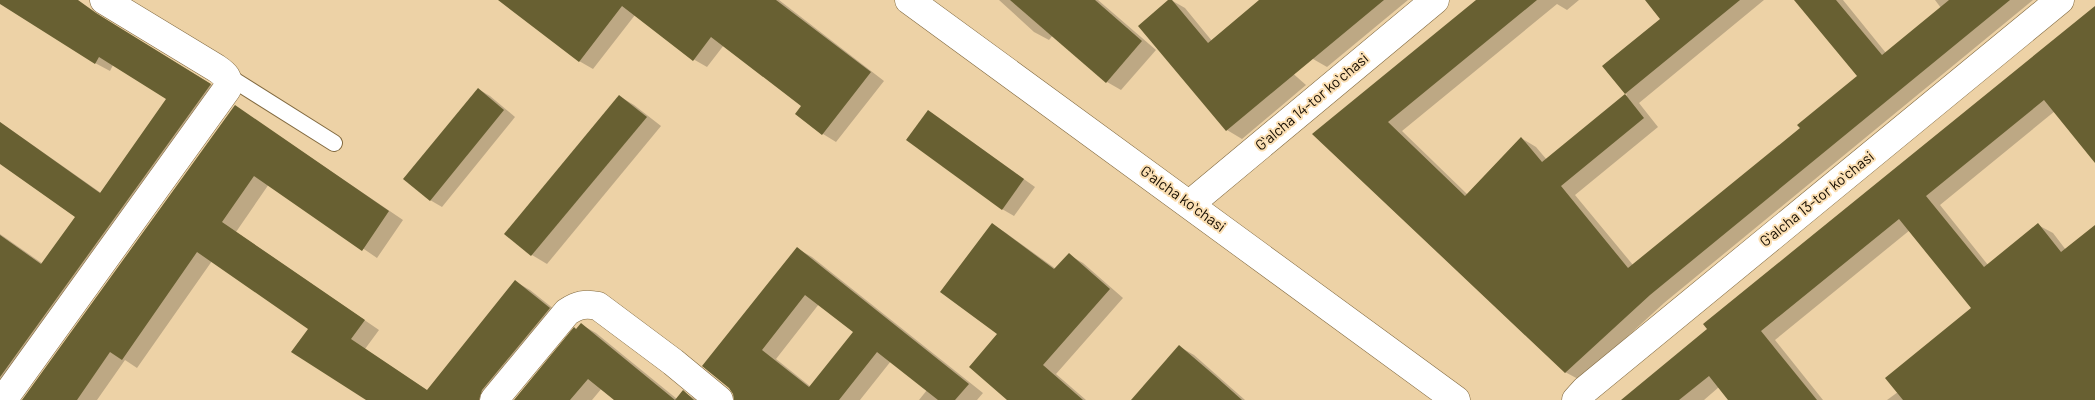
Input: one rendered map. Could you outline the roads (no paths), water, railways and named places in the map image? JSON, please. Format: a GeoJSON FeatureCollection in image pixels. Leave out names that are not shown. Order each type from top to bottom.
{"type":"FeatureCollection","features":[{"type":"Feature","properties":{"kind":"street"},"geometry":{"type":"LineString","coordinates":[[3,400],[227,89],[229,82],[226,75],[104,0]]}},
{"type":"Feature","properties":{"kind":"street","name":"Gʻalcha koʻchasi"},"geometry":{"type":"LineString","coordinates":[[909,0],[1456,400]]}},
{"type":"Feature","properties":{"kind":"street","name":"Gʻalcha 14-tor koʻchasi"},"geometry":{"type":"LineString","coordinates":[[1190,204],[1435,0]]}},
{"type":"Feature","properties":{"kind":"street","name":"Gʻalcha 13-tor koʻchasi"},"geometry":{"type":"LineString","coordinates":[[1576,400],[1600,378],[2060,0]]}},
{"type":"Feature","properties":{"kind":"street"},"geometry":{"type":"LineString","coordinates":[[494,400],[567,312],[578,305],[587,304],[598,306],[674,362],[719,400]]}},
{"type":"Feature","properties":{"kind":"lane"},"geometry":{"type":"LineString","coordinates":[[226,75],[334,143]]}}]}
